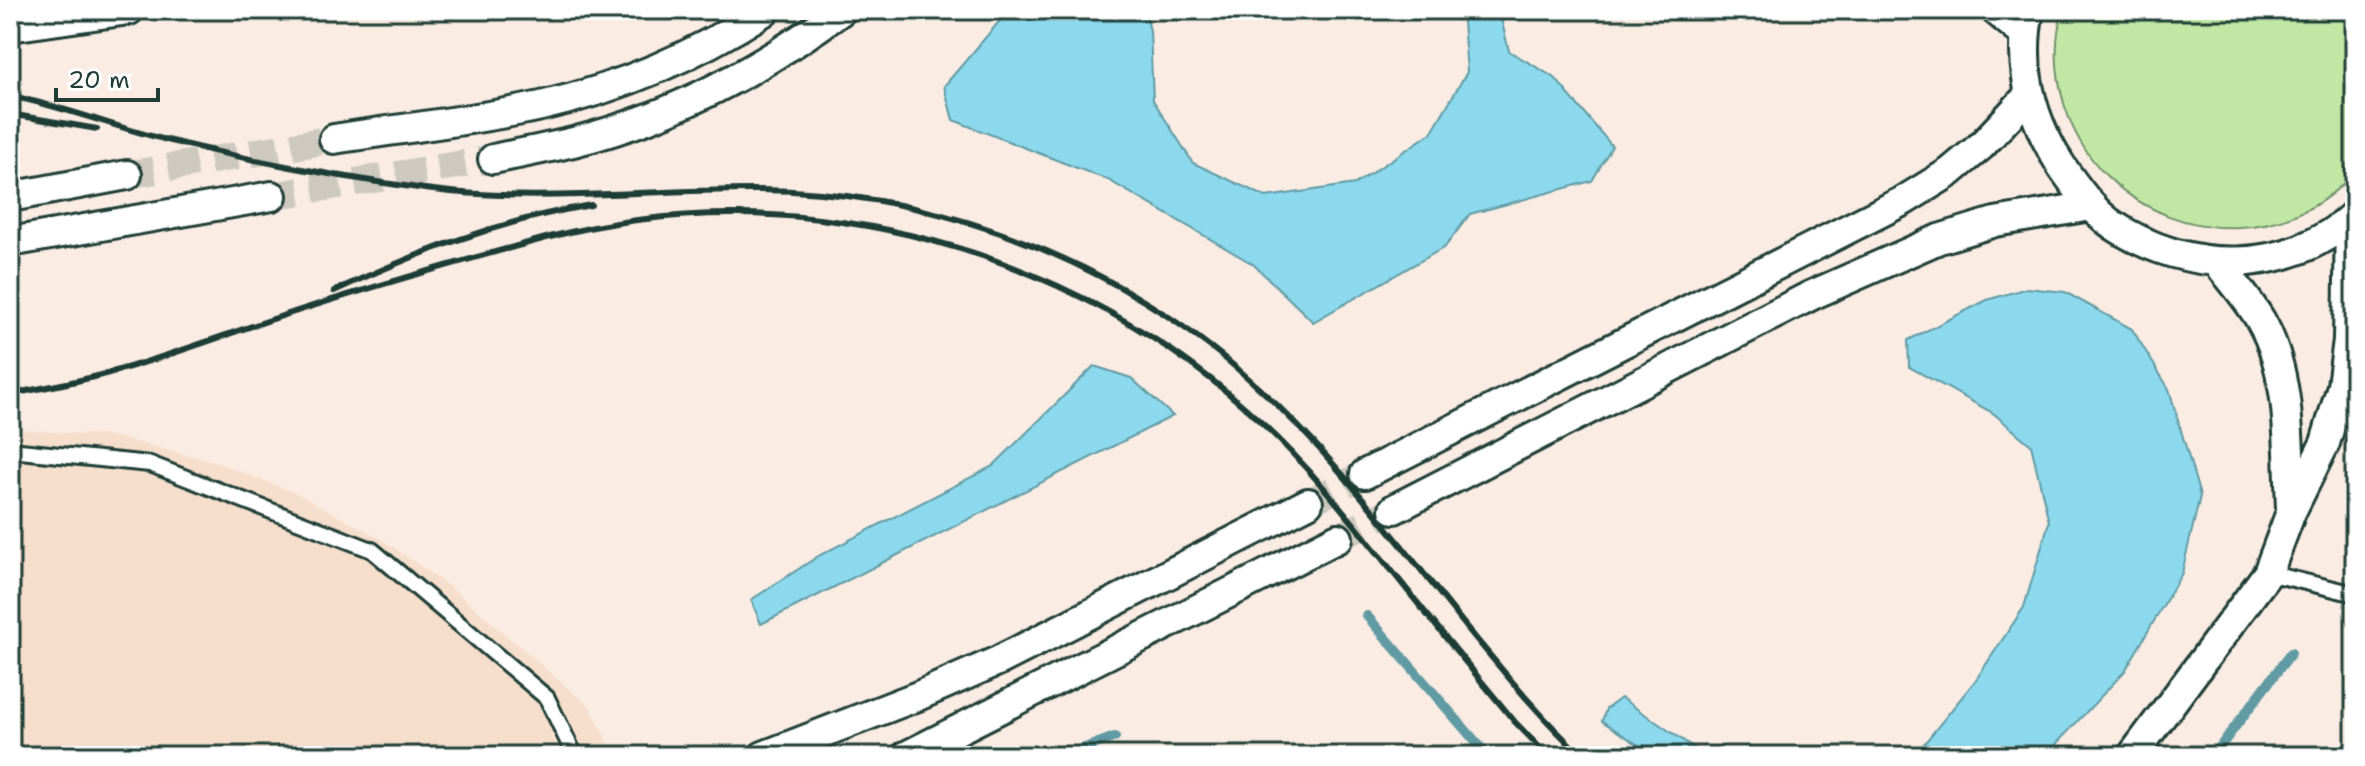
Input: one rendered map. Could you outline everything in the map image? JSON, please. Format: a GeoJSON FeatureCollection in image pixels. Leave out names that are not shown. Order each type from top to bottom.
{"type":"FeatureCollection","features":[{"type":"Feature","properties":{"kind":"street"},"geometry":{"type":"LineString","coordinates":[[10,27],[129,10]]}},
{"type":"Feature","properties":{"kind":"street"},"geometry":{"type":"LineString","coordinates":[[334,139],[541,106],[604,88],[704,46],[766,10]]}},
{"type":"Feature","properties":{"kind":"street"},"geometry":{"type":"LineString","coordinates":[[493,159],[620,128],[706,95],[792,46],[842,10]]}},
{"type":"Feature","properties":{"kind":"street"},"geometry":{"type":"LineString","coordinates":[[1995,10],[2027,22],[2024,61],[2028,96],[2047,143],[2091,206],[2112,225],[2150,245],[2182,255],[2217,262],[2260,261],[2289,254],[2318,241],[2353,216]]}},
{"type":"Feature","properties":{"kind":"street"},"geometry":{"type":"LineString","coordinates":[[1365,474],[1903,201],[1950,172],[1981,146],[2028,96]]}},
{"type":"Feature","properties":{"kind":"street"},"geometry":{"type":"LineString","coordinates":[[10,197],[127,175]]}},
{"type":"Feature","properties":{"kind":"street"},"geometry":{"type":"LineString","coordinates":[[10,242],[272,196]]}},
{"type":"Feature","properties":{"kind":"street"},"geometry":{"type":"LineString","coordinates":[[1394,509],[1812,295],[1939,239],[1995,222],[2091,206]]}},
{"type":"Feature","properties":{"kind":"street"},"geometry":{"type":"LineString","coordinates":[[2132,756],[2268,573],[2291,512],[2325,443],[2342,386],[2348,340],[2353,216]]}},
{"type":"Feature","properties":{"kind":"street"},"geometry":{"type":"LineString","coordinates":[[2217,262],[2253,308],[2272,345],[2284,407],[2291,512]]}},
{"type":"Feature","properties":{"kind":"street"},"geometry":{"type":"LineString","coordinates":[[764,756],[918,696],[1000,660],[1308,503]]}},
{"type":"Feature","properties":{"kind":"street"},"geometry":{"type":"LineString","coordinates":[[906,756],[1338,538]]}},
{"type":"Feature","properties":{"kind":"lane"},"geometry":{"type":"LineString","coordinates":[[10,450],[150,464],[372,550],[547,698],[575,756]]}},
{"type":"Feature","properties":{"kind":"lane"},"geometry":{"type":"LineString","coordinates":[[2268,573],[2355,594]]}},
{"type":"Feature","properties":{"kind":"shaded area"},"geometry":{"type":"Polygon","coordinates":[[[10,429],[112,436],[218,463],[298,494],[386,542],[454,590],[590,707],[615,756],[10,756],[10,429]]]}},
{"type":"Feature","properties":{"kind":"green space"},"geometry":{"type":"Polygon","coordinates":[[[2063,10],[2355,10],[2355,173],[2326,198],[2306,210],[2271,222],[2236,227],[2201,225],[2167,215],[2136,200],[2109,178],[2086,150],[2069,118],[2057,64],[2057,37],[2063,10]]]}},
{"type":"Feature","properties":{"kind":"water"},"geometry":{"type":"Polygon","coordinates":[[[1009,10],[1145,10],[1150,31],[1153,100],[1193,163],[1266,197],[1355,184],[1431,133],[1467,72],[1462,10],[1499,10],[1509,51],[1555,78],[1612,146],[1592,181],[1470,214],[1445,247],[1313,322],[1253,264],[1108,180],[953,120],[944,86],[1009,10]]]}},
{"type":"Feature","properties":{"kind":"water"},"geometry":{"type":"Polygon","coordinates":[[[2027,288],[2065,292],[2132,329],[2169,389],[2200,496],[2182,573],[2125,671],[2045,756],[1914,756],[1975,681],[2024,607],[2049,522],[2031,445],[1993,413],[1909,367],[1908,340],[1987,300],[2027,288]]]}},
{"type":"Feature","properties":{"kind":"water"},"geometry":{"type":"Polygon","coordinates":[[[1094,366],[1131,378],[1173,416],[761,624],[751,600],[820,555],[993,466],[1094,366]]]}},
{"type":"Feature","properties":{"kind":"water"},"geometry":{"type":"Polygon","coordinates":[[[1621,698],[1706,756],[1655,756],[1602,721],[1606,709],[1621,698]]]}},
{"type":"Feature","properties":{"kind":"waterway"},"geometry":{"type":"LineString","coordinates":[[1367,616],[1488,756]]}},
{"type":"Feature","properties":{"kind":"waterway"},"geometry":{"type":"LineString","coordinates":[[2213,756],[2291,653]]}},
{"type":"Feature","properties":{"kind":"waterway"},"geometry":{"type":"LineString","coordinates":[[1063,756],[1115,737]]}},
{"type":"Feature","properties":{"kind":"tunnel"},"geometry":{"type":"LineString","coordinates":[[127,175],[334,139]]}},
{"type":"Feature","properties":{"kind":"tunnel"},"geometry":{"type":"LineString","coordinates":[[272,196],[493,159]]}},
{"type":"Feature","properties":{"kind":"tunnel"},"geometry":{"type":"LineString","coordinates":[[1308,503],[1365,474]]}},
{"type":"Feature","properties":{"kind":"tunnel"},"geometry":{"type":"LineString","coordinates":[[1338,538],[1394,509]]}},
{"type":"Feature","properties":{"kind":"railway"},"geometry":{"type":"LineString","coordinates":[[10,96],[199,148],[295,168],[425,189],[508,195],[717,190],[820,193],[880,201],[940,214],[998,232],[1055,255],[1110,282],[1162,313],[1212,348],[1285,413],[1351,484],[1526,697],[1582,756]]}},
{"type":"Feature","properties":{"kind":"railway"},"geometry":{"type":"LineString","coordinates":[[10,114],[97,129]]}},
{"type":"Feature","properties":{"kind":"railway"},"geometry":{"type":"LineString","coordinates":[[334,291],[460,239],[524,219],[591,205]]}},
{"type":"Feature","properties":{"kind":"railway"},"geometry":{"type":"LineString","coordinates":[[10,394],[74,382],[133,366],[344,296],[516,246],[645,219],[740,214],[836,221],[931,240],[1022,271],[1109,312],[1190,363],[1264,425],[1296,457],[1515,722],[1548,756]]}}]}
